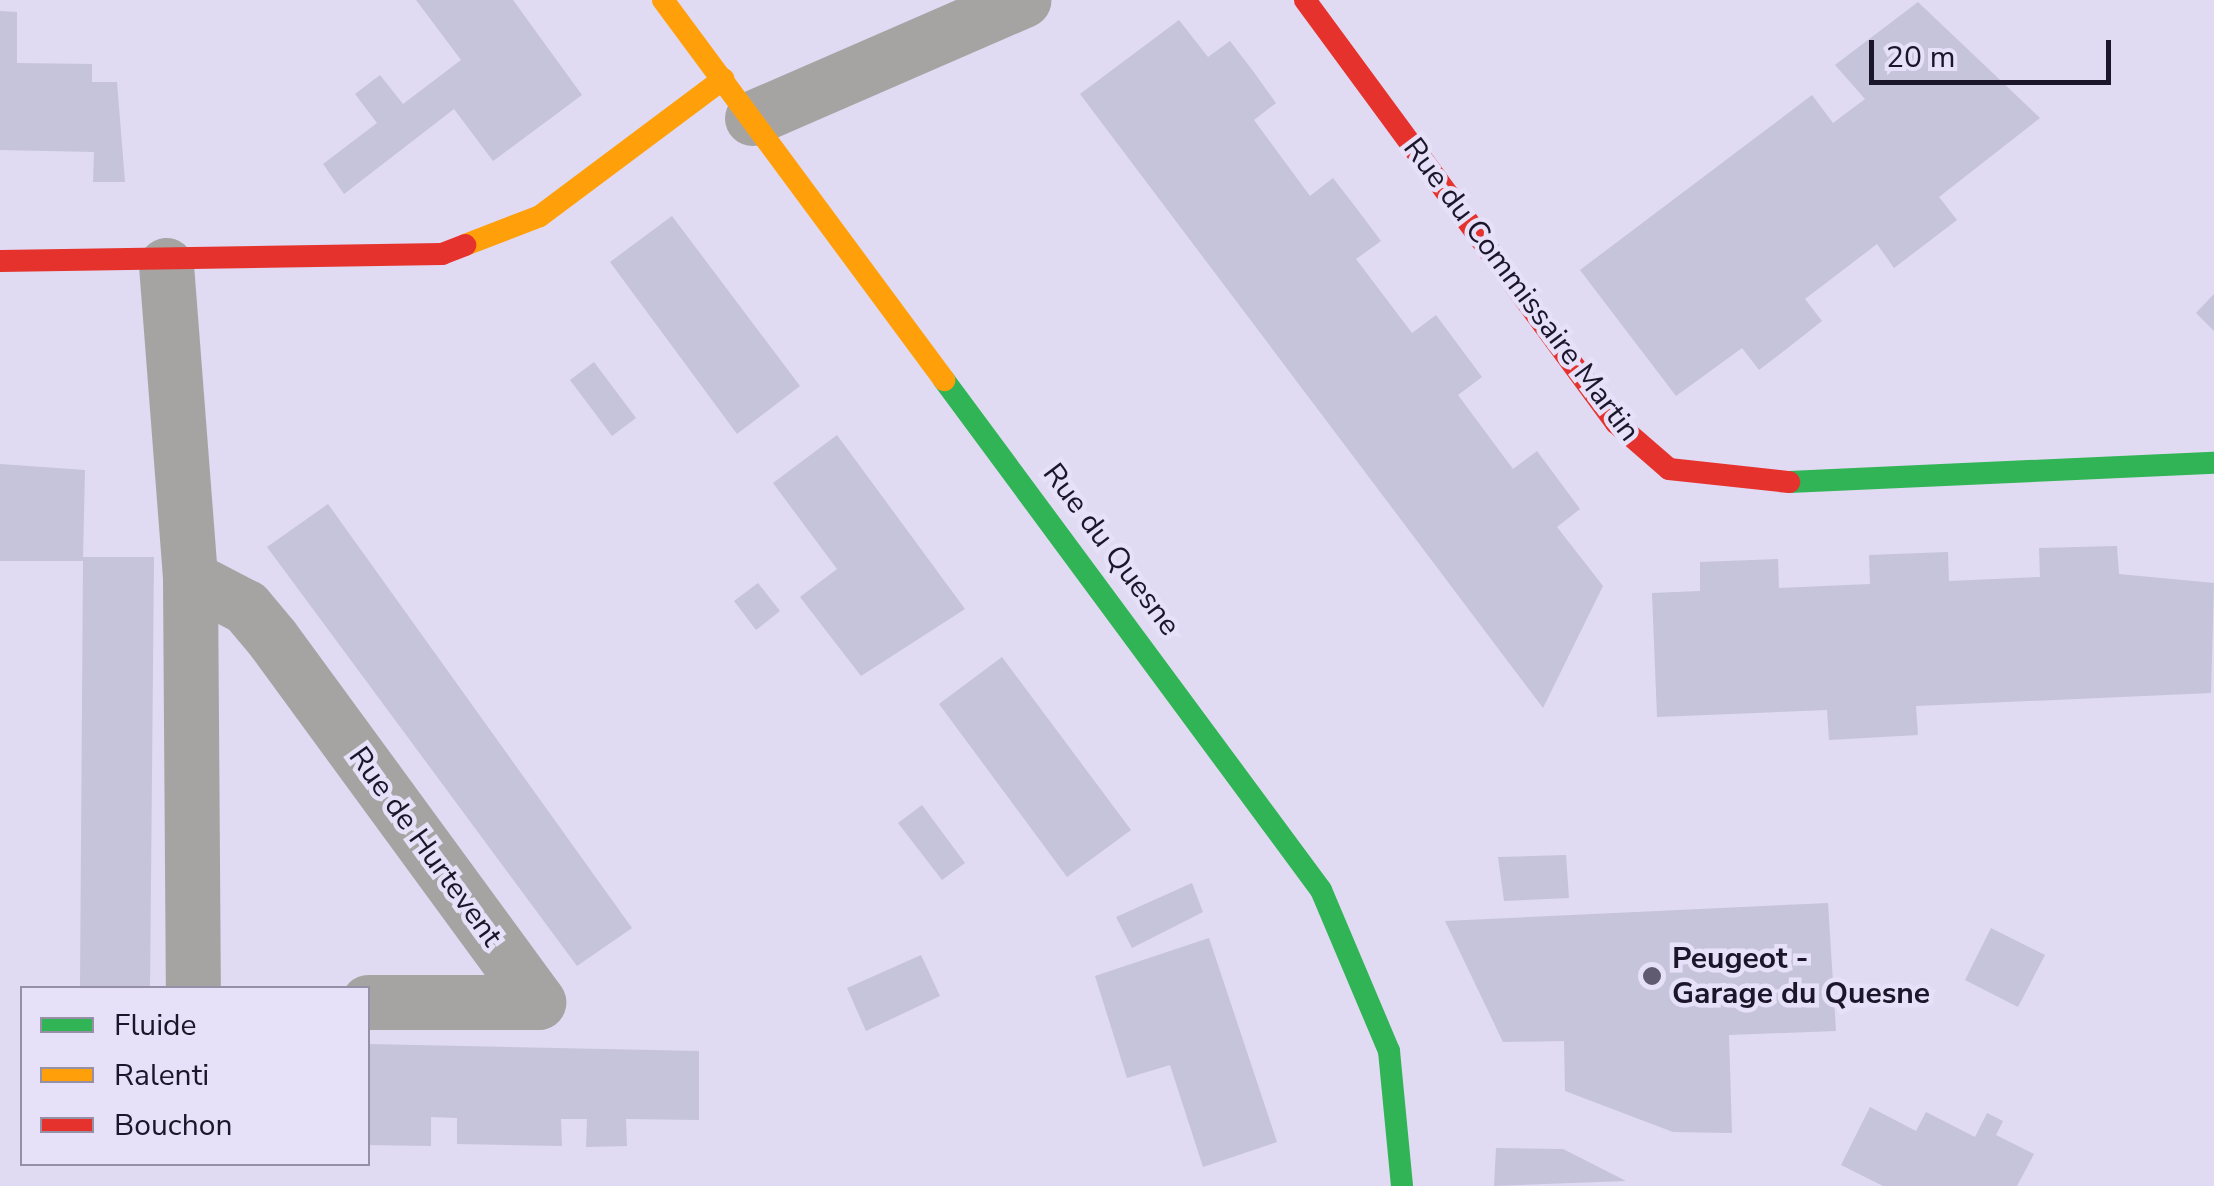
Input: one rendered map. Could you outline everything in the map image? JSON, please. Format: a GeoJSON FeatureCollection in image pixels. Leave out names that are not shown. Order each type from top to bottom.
{"type":"FeatureCollection","features":[{"type":"Feature","properties":{"kind":"street","name":"Rue du Quesne"},"geometry":{"type":"LineString","coordinates":[[663,0],[1322,890],[1389,1051],[1402,1186]]}},
{"type":"Feature","properties":{"kind":"street"},"geometry":{"type":"LineString","coordinates":[[0,261],[166,265],[394,261],[494,238],[738,98],[1024,0]]}},
{"type":"Feature","properties":{"kind":"street","name":"Rue du Commissaire Martin"},"geometry":{"type":"LineString","coordinates":[[1306,0],[1616,424],[1669,469],[1743,484],[2214,463]]}},
{"type":"Feature","properties":{"kind":"street"},"geometry":{"type":"LineString","coordinates":[[166,265],[190,578],[193,986]]}},
{"type":"Feature","properties":{"kind":"street","name":"Rue de Hurtevent"},"geometry":{"type":"LineString","coordinates":[[190,578],[246,607],[272,638],[538,1002],[370,1002]]}},
{"type":"Feature","properties":{"kind":"building"},"geometry":{"type":"Polygon","coordinates":[[[416,0],[513,0],[582,95],[493,161],[454,109],[344,194],[323,164],[377,123],[355,94],[380,75],[403,104],[461,60],[416,0]]]}},
{"type":"Feature","properties":{"kind":"building"},"geometry":{"type":"Polygon","coordinates":[[[1918,2],[2040,118],[1939,197],[1957,220],[1894,268],[1877,244],[1805,299],[1822,321],[1759,370],[1742,348],[1676,396],[1580,270],[1812,95],[1833,123],[1865,99],[1835,65],[1918,2]]]}},
{"type":"Feature","properties":{"kind":"building"},"geometry":{"type":"Polygon","coordinates":[[[0,11],[17,12],[17,63],[92,64],[92,82],[117,82],[125,182],[93,182],[94,152],[0,150],[0,11]]]}},
{"type":"Feature","properties":{"kind":"building"},"geometry":{"type":"Polygon","coordinates":[[[1179,20],[1208,57],[1230,41],[1276,103],[1254,120],[1310,196],[1333,178],[1381,241],[1356,259],[1412,333],[1436,315],[1482,377],[1458,395],[1513,469],[1537,451],[1580,509],[1557,527],[1603,586],[1543,708],[1080,94],[1179,20]]]}},
{"type":"Feature","properties":{"kind":"building"},"geometry":{"type":"Polygon","coordinates":[[[672,216],[800,386],[737,434],[610,262],[672,216]]]}},
{"type":"Feature","properties":{"kind":"building"},"geometry":{"type":"Polygon","coordinates":[[[2214,294],[2214,331],[2196,313],[2214,294]]]}},
{"type":"Feature","properties":{"kind":"building"},"geometry":{"type":"Polygon","coordinates":[[[594,362],[636,418],[612,436],[570,380],[594,362]]]}},
{"type":"Feature","properties":{"kind":"building"},"geometry":{"type":"Polygon","coordinates":[[[837,435],[965,609],[861,676],[800,597],[837,569],[773,483],[837,435]]]}},
{"type":"Feature","properties":{"kind":"building"},"geometry":{"type":"Polygon","coordinates":[[[0,464],[85,470],[83,557],[154,557],[150,986],[80,986],[83,561],[0,561],[0,464]]]}},
{"type":"Feature","properties":{"kind":"building"},"geometry":{"type":"Polygon","coordinates":[[[328,504],[632,928],[577,966],[267,547],[328,504]]]}},
{"type":"Feature","properties":{"kind":"building"},"geometry":{"type":"Polygon","coordinates":[[[2117,546],[2119,574],[2214,583],[2211,693],[1916,706],[1918,735],[1829,740],[1827,710],[1657,717],[1652,593],[1700,591],[1700,562],[1778,559],[1779,588],[1870,584],[1869,555],[1948,552],[1949,581],[2040,577],[2039,548],[2117,546]]]}},
{"type":"Feature","properties":{"kind":"building"},"geometry":{"type":"Polygon","coordinates":[[[758,583],[780,611],[756,630],[734,601],[758,583]]]}},
{"type":"Feature","properties":{"kind":"building"},"geometry":{"type":"Polygon","coordinates":[[[1002,657],[1131,830],[1067,877],[939,704],[1002,657]]]}},
{"type":"Feature","properties":{"kind":"building"},"geometry":{"type":"Polygon","coordinates":[[[922,805],[965,863],[942,880],[898,823],[922,805]]]}},
{"type":"Feature","properties":{"kind":"building"},"geometry":{"type":"Polygon","coordinates":[[[1566,855],[1569,898],[1504,901],[1498,857],[1566,855]]]}},
{"type":"Feature","properties":{"kind":"building"},"geometry":{"type":"Polygon","coordinates":[[[1192,883],[1203,912],[1132,948],[1116,917],[1192,883]]]}},
{"type":"Feature","properties":{"kind":"building","name":"Peugeot - Garage du Quesne"},"geometry":{"type":"Polygon","coordinates":[[[1828,903],[1836,1031],[1729,1035],[1732,1133],[1673,1132],[1565,1091],[1564,1041],[1503,1042],[1445,921],[1828,903]]]}},
{"type":"Feature","properties":{"kind":"building"},"geometry":{"type":"Polygon","coordinates":[[[1991,928],[2045,955],[2018,1007],[1965,980],[1991,928]]]}},
{"type":"Feature","properties":{"kind":"building"},"geometry":{"type":"Polygon","coordinates":[[[1209,938],[1277,1142],[1203,1167],[1170,1065],[1127,1078],[1095,976],[1209,938]]]}},
{"type":"Feature","properties":{"kind":"building"},"geometry":{"type":"Polygon","coordinates":[[[921,955],[940,996],[866,1031],[847,988],[921,955]]]}},
{"type":"Feature","properties":{"kind":"building"},"geometry":{"type":"Polygon","coordinates":[[[370,1044],[699,1051],[699,1120],[626,1119],[627,1146],[586,1147],[587,1119],[561,1119],[562,1146],[457,1144],[457,1118],[431,1117],[431,1146],[370,1145],[370,1044]]]}},
{"type":"Feature","properties":{"kind":"building"},"geometry":{"type":"Polygon","coordinates":[[[1870,1107],[1916,1131],[1926,1112],[1975,1137],[1987,1113],[2003,1121],[1996,1135],[2034,1154],[2017,1186],[1883,1186],[1841,1165],[1870,1107]]]}},
{"type":"Feature","properties":{"kind":"building"},"geometry":{"type":"Polygon","coordinates":[[[1496,1148],[1563,1149],[1626,1181],[1494,1186],[1496,1148]]]}},
{"type":"Feature","properties":{"kind":"traffic: fast"},"geometry":{"type":"LineString","coordinates":[[944,380],[1321,890],[1389,1051],[1402,1186]]}},
{"type":"Feature","properties":{"kind":"traffic: fast"},"geometry":{"type":"LineString","coordinates":[[1789,482],[2214,463]]}},
{"type":"Feature","properties":{"kind":"traffic: slow"},"geometry":{"type":"LineString","coordinates":[[663,0],[944,380]]}},
{"type":"Feature","properties":{"kind":"traffic: slow"},"geometry":{"type":"LineString","coordinates":[[465,245],[540,216],[723,79]]}},
{"type":"Feature","properties":{"kind":"traffic: jam"},"geometry":{"type":"LineString","coordinates":[[1305,0],[1616,423],[1669,469],[1789,482]]}},
{"type":"Feature","properties":{"kind":"traffic: jam"},"geometry":{"type":"LineString","coordinates":[[0,261],[442,254],[465,245]]}},
{"type":"Feature","properties":{"kind":"place","name":"Peugeot - Garage du Quesne"},"geometry":{"type":"Point","coordinates":[1652,976]}}]}
